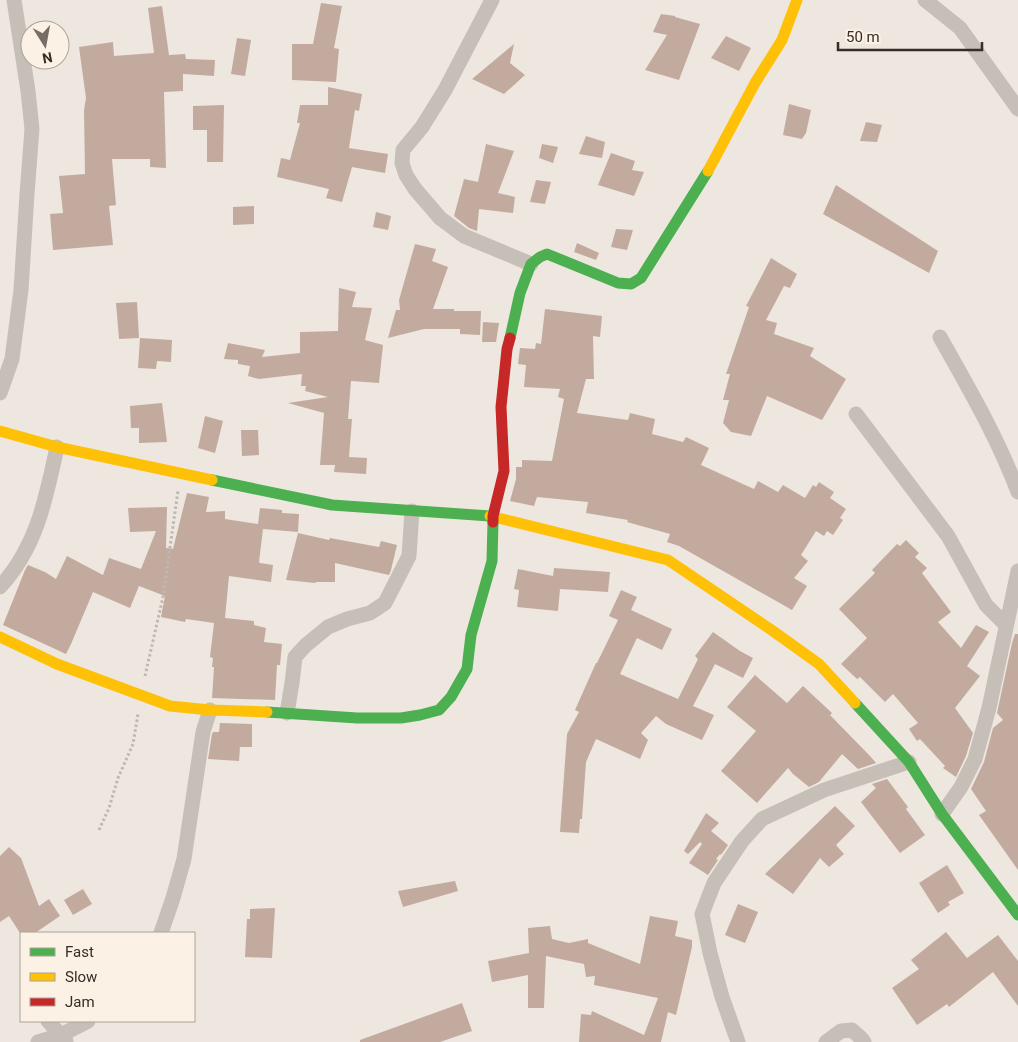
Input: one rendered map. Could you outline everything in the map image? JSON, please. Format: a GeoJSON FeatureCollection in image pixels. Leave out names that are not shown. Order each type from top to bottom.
{"type":"FeatureCollection","features":[{"type":"Feature","properties":{"kind":"street"},"geometry":{"type":"LineString","coordinates":[[492,0],[445,90],[422,127],[403,150],[402,163],[406,175],[415,189],[440,218],[464,236],[531,264]]}},
{"type":"Feature","properties":{"kind":"street"},"geometry":{"type":"LineString","coordinates":[[0,637],[57,664],[170,706],[356,718],[401,718],[438,710],[451,696],[467,669],[471,635],[492,561],[493,516],[504,471],[502,407],[507,349],[520,292],[531,264],[540,256],[547,254],[618,284],[632,284],[641,278],[704,179],[755,83],[782,40],[797,0]]}},
{"type":"Feature","properties":{"kind":"street"},"geometry":{"type":"LineString","coordinates":[[925,0],[960,28],[1018,109]]}},
{"type":"Feature","properties":{"kind":"street"},"geometry":{"type":"LineString","coordinates":[[0,393],[12,359],[21,290],[32,130],[28,91],[9,1]]}},
{"type":"Feature","properties":{"kind":"street"},"geometry":{"type":"LineString","coordinates":[[940,337],[991,431],[1018,492]]}},
{"type":"Feature","properties":{"kind":"street"},"geometry":{"type":"LineString","coordinates":[[856,414],[948,536],[986,605],[1006,625]]}},
{"type":"Feature","properties":{"kind":"street"},"geometry":{"type":"LineString","coordinates":[[0,431],[57,447],[332,505],[493,516],[668,560],[819,664],[910,762],[942,814],[1018,915]]}},
{"type":"Feature","properties":{"kind":"street"},"geometry":{"type":"LineString","coordinates":[[0,587],[27,551],[42,513],[57,447]]}},
{"type":"Feature","properties":{"kind":"street"},"geometry":{"type":"LineString","coordinates":[[287,713],[295,657],[306,644],[328,627],[347,618],[370,614],[385,603],[409,556],[412,511]]}},
{"type":"Feature","properties":{"kind":"street"},"geometry":{"type":"LineString","coordinates":[[942,814],[961,787],[975,759],[989,708],[1018,571]]}},
{"type":"Feature","properties":{"kind":"street"},"geometry":{"type":"LineString","coordinates":[[161,932],[184,859],[203,732],[210,710]]}},
{"type":"Feature","properties":{"kind":"street"},"geometry":{"type":"LineString","coordinates":[[738,1042],[712,962],[702,914],[714,883],[742,841],[762,820],[824,790],[910,762]]}},
{"type":"Feature","properties":{"kind":"street"},"geometry":{"type":"LineString","coordinates":[[49,1022],[64,1039]]}},
{"type":"Feature","properties":{"kind":"street"},"geometry":{"type":"LineString","coordinates":[[38,1042],[64,1039],[87,1022]]}},
{"type":"Feature","properties":{"kind":"street"},"geometry":{"type":"LineString","coordinates":[[826,1042],[841,1031],[852,1030],[864,1042]]}},
{"type":"Feature","properties":{"kind":"path"},"geometry":{"type":"LineString","coordinates":[[99,830],[133,744],[140,695],[163,597],[181,473]]}},
{"type":"Feature","properties":{"kind":"building"},"geometry":{"type":"Polygon","coordinates":[[[321,3],[342,6],[334,48],[339,49],[336,82],[292,80],[292,44],[313,44],[321,3]]]}},
{"type":"Feature","properties":{"kind":"building"},"geometry":{"type":"Polygon","coordinates":[[[162,6],[169,55],[185,54],[186,59],[215,60],[214,76],[183,74],[183,91],[164,92],[166,168],[150,167],[150,159],[112,159],[116,205],[109,206],[113,245],[53,250],[50,214],[63,213],[59,176],[85,174],[84,110],[86,98],[79,47],[113,42],[114,56],[154,53],[148,8],[162,6]]]}},
{"type":"Feature","properties":{"kind":"building"},"geometry":{"type":"Polygon","coordinates":[[[661,14],[675,16],[700,24],[679,80],[645,70],[667,35],[653,32],[661,14]]]}},
{"type":"Feature","properties":{"kind":"building"},"geometry":{"type":"Polygon","coordinates":[[[726,36],[751,48],[739,71],[711,58],[726,36]]]}},
{"type":"Feature","properties":{"kind":"building"},"geometry":{"type":"Polygon","coordinates":[[[237,38],[251,40],[245,76],[231,74],[237,38]]]}},
{"type":"Feature","properties":{"kind":"building"},"geometry":{"type":"Polygon","coordinates":[[[514,44],[510,63],[525,75],[504,94],[472,79],[514,44]]]}},
{"type":"Feature","properties":{"kind":"building"},"geometry":{"type":"Polygon","coordinates":[[[328,87],[362,94],[359,111],[355,110],[349,148],[388,154],[385,173],[352,167],[342,202],[326,198],[329,189],[277,177],[281,158],[290,160],[300,123],[297,123],[300,105],[328,105],[328,87]]]}},
{"type":"Feature","properties":{"kind":"building"},"geometry":{"type":"Polygon","coordinates":[[[789,104],[811,110],[806,133],[802,139],[783,135],[789,104]]]}},
{"type":"Feature","properties":{"kind":"building"},"geometry":{"type":"Polygon","coordinates":[[[224,105],[223,162],[207,162],[207,130],[193,130],[193,106],[224,105]]]}},
{"type":"Feature","properties":{"kind":"building"},"geometry":{"type":"Polygon","coordinates":[[[866,122],[882,125],[877,142],[860,141],[866,122]]]}},
{"type":"Feature","properties":{"kind":"building"},"geometry":{"type":"Polygon","coordinates":[[[586,136],[605,142],[602,158],[579,154],[586,136]]]}},
{"type":"Feature","properties":{"kind":"building"},"geometry":{"type":"Polygon","coordinates":[[[486,144],[514,151],[498,193],[515,197],[513,213],[479,209],[477,231],[469,228],[454,216],[464,179],[478,182],[486,144]]]}},
{"type":"Feature","properties":{"kind":"building"},"geometry":{"type":"Polygon","coordinates":[[[542,144],[558,147],[553,163],[539,158],[542,144]]]}},
{"type":"Feature","properties":{"kind":"building"},"geometry":{"type":"Polygon","coordinates":[[[611,153],[635,161],[632,170],[644,172],[634,196],[598,185],[611,153]]]}},
{"type":"Feature","properties":{"kind":"building"},"geometry":{"type":"Polygon","coordinates":[[[536,180],[551,182],[545,204],[530,202],[536,180]]]}},
{"type":"Feature","properties":{"kind":"building"},"geometry":{"type":"Polygon","coordinates":[[[836,185],[938,251],[929,273],[823,214],[836,185]]]}},
{"type":"Feature","properties":{"kind":"building"},"geometry":{"type":"Polygon","coordinates":[[[254,206],[254,224],[233,225],[233,207],[254,206]]]}},
{"type":"Feature","properties":{"kind":"building"},"geometry":{"type":"Polygon","coordinates":[[[376,212],[391,216],[388,230],[373,227],[376,212]]]}},
{"type":"Feature","properties":{"kind":"building"},"geometry":{"type":"Polygon","coordinates":[[[616,229],[633,230],[627,250],[611,247],[616,229]]]}},
{"type":"Feature","properties":{"kind":"building"},"geometry":{"type":"Polygon","coordinates":[[[577,243],[599,253],[596,260],[574,252],[577,243]]]}},
{"type":"Feature","properties":{"kind":"building"},"geometry":{"type":"Polygon","coordinates":[[[415,244],[436,249],[432,261],[448,267],[433,309],[481,311],[480,335],[460,334],[460,329],[424,329],[388,338],[396,310],[400,310],[399,300],[415,244]]]}},
{"type":"Feature","properties":{"kind":"building"},"geometry":{"type":"Polygon","coordinates":[[[771,258],[797,274],[790,288],[784,286],[766,320],[777,323],[774,334],[814,348],[810,356],[846,379],[822,420],[767,396],[751,436],[731,432],[723,423],[729,400],[723,400],[730,374],[726,374],[749,307],[746,306],[771,258]]]}},
{"type":"Feature","properties":{"kind":"building"},"geometry":{"type":"Polygon","coordinates":[[[339,288],[356,292],[352,307],[372,308],[365,340],[383,345],[379,383],[351,381],[348,419],[352,419],[349,457],[367,458],[366,474],[334,472],[335,465],[320,465],[324,413],[288,403],[328,397],[305,391],[306,386],[301,386],[302,374],[259,379],[248,376],[250,366],[238,364],[238,360],[224,359],[228,343],[265,350],[262,357],[300,353],[300,332],[338,331],[339,288]]]}},
{"type":"Feature","properties":{"kind":"building"},"geometry":{"type":"Polygon","coordinates":[[[137,302],[139,338],[119,339],[116,303],[137,302]]]}},
{"type":"Feature","properties":{"kind":"building"},"geometry":{"type":"Polygon","coordinates":[[[545,309],[602,316],[600,337],[593,336],[594,379],[586,379],[577,413],[628,420],[630,413],[655,419],[652,434],[683,442],[686,437],[709,448],[701,465],[754,489],[758,481],[778,492],[783,485],[805,498],[813,485],[816,487],[819,482],[834,492],[830,498],[846,509],[840,518],[843,520],[833,535],[827,531],[824,536],[816,531],[801,555],[808,561],[794,578],[807,586],[792,610],[679,546],[667,542],[670,534],[627,522],[628,520],[586,513],[588,502],[537,497],[534,506],[510,501],[516,479],[516,467],[522,467],[522,460],[552,461],[564,399],[558,397],[560,389],[524,387],[526,365],[518,364],[520,348],[535,349],[536,343],[541,344],[545,309]]]}},
{"type":"Feature","properties":{"kind":"building"},"geometry":{"type":"Polygon","coordinates":[[[483,322],[499,323],[496,342],[482,342],[483,322]]]}},
{"type":"Feature","properties":{"kind":"building"},"geometry":{"type":"Polygon","coordinates":[[[140,338],[172,340],[171,362],[157,361],[156,369],[138,368],[140,338]]]}},
{"type":"Feature","properties":{"kind":"building"},"geometry":{"type":"Polygon","coordinates":[[[162,403],[167,442],[139,443],[139,428],[131,428],[130,406],[162,403]]]}},
{"type":"Feature","properties":{"kind":"building"},"geometry":{"type":"Polygon","coordinates":[[[205,416],[223,421],[215,453],[198,448],[205,416]]]}},
{"type":"Feature","properties":{"kind":"building"},"geometry":{"type":"Polygon","coordinates":[[[241,430],[258,430],[259,455],[242,456],[241,430]]]}},
{"type":"Feature","properties":{"kind":"building"},"geometry":{"type":"Polygon","coordinates":[[[187,493],[209,497],[206,512],[225,511],[225,519],[258,524],[260,508],[282,510],[282,513],[299,514],[298,532],[263,529],[259,562],[273,565],[271,582],[229,576],[225,618],[254,621],[254,625],[266,628],[264,642],[282,644],[280,665],[277,665],[275,700],[212,698],[214,667],[212,667],[213,658],[210,657],[214,623],[186,619],[185,622],[161,617],[165,596],[139,586],[130,608],[93,592],[66,654],[3,625],[28,565],[56,579],[67,556],[103,575],[109,558],[141,569],[156,531],[130,532],[128,508],[167,507],[166,548],[173,549],[187,493]]]}},
{"type":"Feature","properties":{"kind":"building"},"geometry":{"type":"Polygon","coordinates":[[[298,533],[329,540],[330,538],[379,547],[381,541],[397,545],[389,575],[335,563],[335,582],[315,583],[286,580],[298,533]]]}},
{"type":"Feature","properties":{"kind":"building"},"geometry":{"type":"Polygon","coordinates":[[[906,540],[919,553],[915,557],[927,568],[922,573],[951,612],[938,622],[961,648],[976,625],[989,632],[967,666],[980,676],[955,708],[973,733],[966,756],[956,777],[943,768],[945,766],[920,739],[917,741],[909,729],[918,723],[893,694],[885,702],[860,677],[857,679],[841,664],[867,638],[839,609],[875,573],[872,570],[897,544],[900,546],[906,540]]]}},
{"type":"Feature","properties":{"kind":"building"},"geometry":{"type":"Polygon","coordinates":[[[554,568],[610,572],[608,592],[560,589],[558,611],[517,607],[519,590],[514,589],[518,569],[553,576],[554,568]]]}},
{"type":"Feature","properties":{"kind":"building"},"geometry":{"type":"Polygon","coordinates":[[[621,590],[637,597],[631,610],[672,629],[662,650],[637,638],[620,674],[678,699],[698,659],[695,656],[713,632],[753,658],[743,678],[715,664],[693,706],[714,715],[702,740],[666,724],[656,716],[641,733],[648,740],[640,759],[596,739],[586,762],[582,819],[580,819],[579,833],[560,832],[567,734],[579,712],[575,710],[596,663],[618,620],[609,616],[621,590]]]}},
{"type":"Feature","properties":{"kind":"building"},"geometry":{"type":"Polygon","coordinates":[[[1015,634],[1018,634],[1018,870],[979,815],[986,811],[971,789],[984,762],[993,728],[1003,720],[997,713],[1015,634]]]}},
{"type":"Feature","properties":{"kind":"building"},"geometry":{"type":"Polygon","coordinates":[[[755,675],[787,703],[803,686],[832,713],[830,715],[876,763],[858,769],[842,754],[819,782],[809,787],[788,768],[757,803],[721,771],[756,731],[727,707],[755,675]]]}},
{"type":"Feature","properties":{"kind":"building"},"geometry":{"type":"Polygon","coordinates":[[[220,723],[252,724],[252,747],[240,747],[239,761],[208,759],[212,734],[213,732],[219,732],[220,723]]]}},
{"type":"Feature","properties":{"kind":"building"},"geometry":{"type":"Polygon","coordinates":[[[887,779],[908,807],[906,809],[925,835],[900,853],[861,802],[876,788],[872,784],[887,779]]]}},
{"type":"Feature","properties":{"kind":"building"},"geometry":{"type":"Polygon","coordinates":[[[835,806],[855,826],[836,845],[844,854],[829,867],[820,858],[793,894],[765,874],[835,806]]]}},
{"type":"Feature","properties":{"kind":"building"},"geometry":{"type":"Polygon","coordinates":[[[706,813],[719,823],[711,831],[728,845],[716,859],[718,860],[708,875],[689,863],[702,844],[700,842],[688,854],[684,851],[706,813]]]}},
{"type":"Feature","properties":{"kind":"building"},"geometry":{"type":"Polygon","coordinates":[[[9,847],[21,858],[39,906],[49,899],[60,916],[36,932],[20,933],[9,916],[0,922],[0,856],[9,847]]]}},
{"type":"Feature","properties":{"kind":"building"},"geometry":{"type":"Polygon","coordinates":[[[947,865],[964,893],[948,902],[950,905],[938,913],[919,883],[947,865]]]}},
{"type":"Feature","properties":{"kind":"building"},"geometry":{"type":"Polygon","coordinates":[[[455,881],[458,891],[403,907],[398,891],[455,881]]]}},
{"type":"Feature","properties":{"kind":"building"},"geometry":{"type":"Polygon","coordinates":[[[83,889],[92,904],[73,915],[64,900],[83,889]]]}},
{"type":"Feature","properties":{"kind":"building"},"geometry":{"type":"Polygon","coordinates":[[[738,904],[758,912],[745,943],[725,935],[738,904]]]}},
{"type":"Feature","properties":{"kind":"building"},"geometry":{"type":"Polygon","coordinates":[[[275,908],[272,958],[245,957],[247,919],[250,919],[250,909],[275,908]]]}},
{"type":"Feature","properties":{"kind":"building"},"geometry":{"type":"Polygon","coordinates":[[[650,916],[678,921],[675,936],[692,940],[676,1015],[668,1012],[661,1042],[579,1042],[581,1014],[591,1015],[592,1011],[644,1035],[658,998],[594,985],[595,976],[586,977],[584,964],[546,956],[544,1008],[528,1008],[528,975],[492,982],[488,961],[529,953],[528,928],[550,926],[552,939],[569,943],[588,939],[588,943],[640,964],[650,916]]]}},
{"type":"Feature","properties":{"kind":"building"},"geometry":{"type":"Polygon","coordinates":[[[946,932],[967,958],[998,935],[1018,961],[1018,1006],[993,972],[949,1007],[947,1004],[917,1025],[892,988],[919,969],[911,960],[946,932]]]}},
{"type":"Feature","properties":{"kind":"building"},"geometry":{"type":"Polygon","coordinates":[[[462,1003],[472,1031],[440,1042],[360,1042],[360,1040],[462,1003]]]}},
{"type":"Feature","properties":{"kind":"traffic: fast"},"geometry":{"type":"LineString","coordinates":[[510,338],[520,293],[531,264],[547,254],[618,283],[631,284],[641,278],[708,171]]}},
{"type":"Feature","properties":{"kind":"traffic: fast"},"geometry":{"type":"LineString","coordinates":[[212,480],[332,505],[490,516]]}},
{"type":"Feature","properties":{"kind":"traffic: fast"},"geometry":{"type":"LineString","coordinates":[[267,712],[357,718],[401,718],[439,710],[451,697],[467,669],[471,635],[492,561],[493,522]]}},
{"type":"Feature","properties":{"kind":"traffic: fast"},"geometry":{"type":"LineString","coordinates":[[855,703],[909,762],[942,814],[1018,915]]}},
{"type":"Feature","properties":{"kind":"traffic: slow"},"geometry":{"type":"LineString","coordinates":[[708,171],[755,83],[782,40],[797,0]]}},
{"type":"Feature","properties":{"kind":"traffic: slow"},"geometry":{"type":"LineString","coordinates":[[0,431],[57,447],[212,480]]}},
{"type":"Feature","properties":{"kind":"traffic: slow"},"geometry":{"type":"LineString","coordinates":[[490,516],[668,560],[819,664],[855,703]]}},
{"type":"Feature","properties":{"kind":"traffic: slow"},"geometry":{"type":"LineString","coordinates":[[0,637],[57,664],[170,706],[210,710],[267,712]]}},
{"type":"Feature","properties":{"kind":"traffic: jam"},"geometry":{"type":"LineString","coordinates":[[493,522],[504,471],[501,407],[507,349],[510,338]]}}]}
